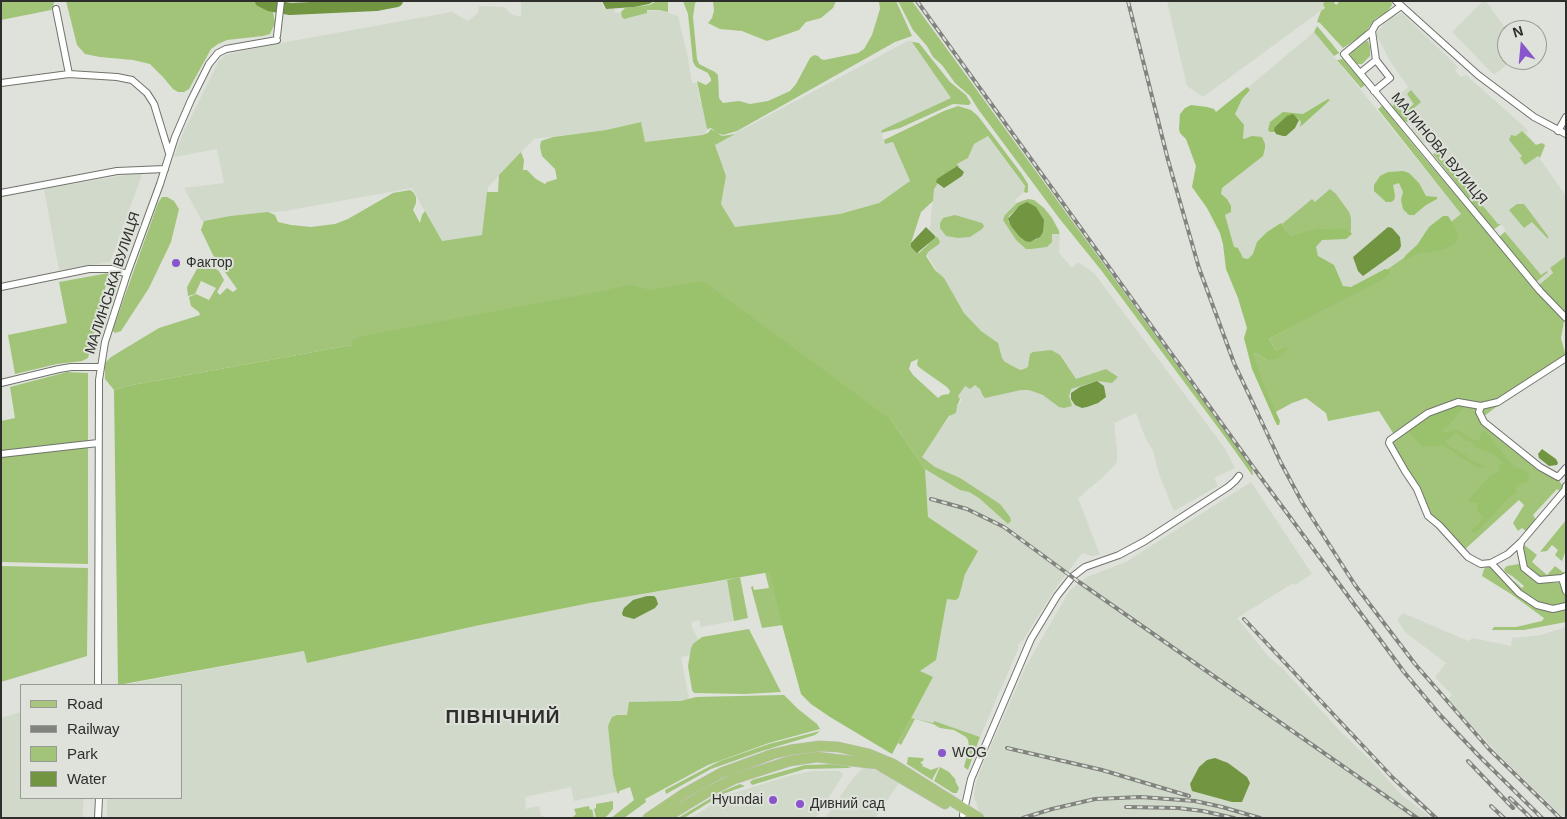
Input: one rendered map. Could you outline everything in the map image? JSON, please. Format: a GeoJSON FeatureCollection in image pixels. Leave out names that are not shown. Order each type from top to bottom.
{"type":"FeatureCollection","features":[{"type":"Feature","properties":{"kind":"main road"},"geometry":{"type":"LineString","coordinates":[[648,818],[685,793],[721,773],[773,754],[819,746],[838,748],[877,757],[893,764],[965,814]]}},
{"type":"Feature","properties":{"kind":"main road"},"geometry":{"type":"LineString","coordinates":[[665,818],[706,792],[734,779],[790,761],[817,757],[877,764],[965,814],[979,818]]}},
{"type":"Feature","properties":{"kind":"street","name":"МАЛИНСЬКА ВУЛИЦЯ"},"geometry":{"type":"LineString","coordinates":[[98,684],[98,444],[100,367],[108,329],[175,137],[205,71],[214,57],[226,49],[277,38],[281,1]]}},
{"type":"Feature","properties":{"kind":"street","name":"МАЛИНОВА ВУЛИЦЯ"},"geometry":{"type":"LineString","coordinates":[[1398,4],[1376,24],[1372,31],[1344,54],[1540,291],[1566,318]]}},
{"type":"Feature","properties":{"kind":"street"},"geometry":{"type":"LineString","coordinates":[[1398,4],[1478,75],[1534,117],[1566,134]]}},
{"type":"Feature","properties":{"kind":"street"},"geometry":{"type":"LineString","coordinates":[[56,9],[69,74]]}},
{"type":"Feature","properties":{"kind":"street"},"geometry":{"type":"LineString","coordinates":[[1372,31],[1376,60],[1390,78],[1374,90]]}},
{"type":"Feature","properties":{"kind":"street"},"geometry":{"type":"LineString","coordinates":[[1360,73],[1376,60]]}},
{"type":"Feature","properties":{"kind":"street"},"geometry":{"type":"LineString","coordinates":[[1,83],[69,74],[117,77],[132,80],[142,87],[154,104],[169,155]]}},
{"type":"Feature","properties":{"kind":"street"},"geometry":{"type":"LineString","coordinates":[[1558,131],[1566,117]]}},
{"type":"Feature","properties":{"kind":"street"},"geometry":{"type":"LineString","coordinates":[[1,193],[117,171],[165,169]]}},
{"type":"Feature","properties":{"kind":"street"},"geometry":{"type":"LineString","coordinates":[[1,287],[89,269],[112,269],[127,274]]}},
{"type":"Feature","properties":{"kind":"street"},"geometry":{"type":"LineString","coordinates":[[1481,406],[1480,417],[1484,422],[1540,467],[1560,475],[1566,485],[1565,490],[1521,542],[1508,554],[1491,563],[1480,564],[1468,557],[1431,520],[1417,489],[1389,446],[1390,440],[1419,417],[1448,404],[1458,402],[1488,406],[1509,396],[1566,358]]}},
{"type":"Feature","properties":{"kind":"street"},"geometry":{"type":"LineString","coordinates":[[1,383],[71,367],[100,367]]}},
{"type":"Feature","properties":{"kind":"street"},"geometry":{"type":"LineString","coordinates":[[1,454],[98,444]]}},
{"type":"Feature","properties":{"kind":"street"},"geometry":{"type":"LineString","coordinates":[[1560,475],[1566,468]]}},
{"type":"Feature","properties":{"kind":"street"},"geometry":{"type":"LineString","coordinates":[[965,814],[971,779],[1031,639],[1057,596],[1072,577],[1086,567],[1119,555],[1140,544],[1228,487],[1239,476]]}},
{"type":"Feature","properties":{"kind":"street"},"geometry":{"type":"LineString","coordinates":[[1521,542],[1521,556],[1524,568],[1539,580],[1564,577],[1566,591]]}},
{"type":"Feature","properties":{"kind":"street"},"geometry":{"type":"LineString","coordinates":[[1491,563],[1528,600],[1546,609],[1554,610],[1566,606]]}},
{"type":"Feature","properties":{"kind":"street"},"geometry":{"type":"LineString","coordinates":[[98,818],[99,799]]}},
{"type":"Feature","properties":{"kind":"shaded area"},"geometry":{"type":"Polygon","coordinates":[[[601,1],[604,9],[614,8],[615,13],[659,10],[678,16],[692,83],[697,83],[700,101],[702,102],[707,129],[705,134],[645,142],[640,122],[606,130],[534,139],[488,187],[483,235],[441,241],[412,188],[285,211],[230,216],[202,221],[184,188],[224,183],[217,149],[174,157],[185,128],[219,61],[225,55],[452,12],[468,21],[478,13],[479,6],[504,7],[513,15],[521,17],[521,2],[601,1]]]}},
{"type":"Feature","properties":{"kind":"shaded area"},"geometry":{"type":"Polygon","coordinates":[[[1167,1],[1334,1],[1203,97],[1187,86],[1167,1]]]}},
{"type":"Feature","properties":{"kind":"shaded area"},"geometry":{"type":"Polygon","coordinates":[[[1483,1],[1486,1],[1499,20],[1497,20],[1497,70],[1500,70],[1494,75],[1452,32],[1483,1]]]}},
{"type":"Feature","properties":{"kind":"shaded area"},"geometry":{"type":"Polygon","coordinates":[[[1402,13],[1458,67],[1455,71],[1461,77],[1466,75],[1528,130],[1526,133],[1536,145],[1542,143],[1545,145],[1543,152],[1538,156],[1566,196],[1566,256],[1550,269],[1553,273],[1539,285],[1499,237],[1506,230],[1501,224],[1493,230],[1433,154],[1437,151],[1430,143],[1421,143],[1411,130],[1414,125],[1411,121],[1405,122],[1391,107],[1391,102],[1408,87],[1390,61],[1376,34],[1389,18],[1402,13]]]}},
{"type":"Feature","properties":{"kind":"shaded area"},"geometry":{"type":"Polygon","coordinates":[[[1314,32],[1461,214],[1415,250],[1348,297],[1237,260],[1200,124],[1245,90],[1314,32]]]}},
{"type":"Feature","properties":{"kind":"shaded area"},"geometry":{"type":"Polygon","coordinates":[[[908,41],[912,42],[952,98],[881,132],[885,144],[893,142],[910,181],[879,203],[840,214],[735,227],[721,204],[726,176],[715,144],[908,41]]]}},
{"type":"Feature","properties":{"kind":"shaded area"},"geometry":{"type":"Polygon","coordinates":[[[1247,87],[1250,90],[1242,99],[1235,114],[1244,125],[1243,138],[1252,136],[1262,137],[1265,148],[1263,156],[1222,188],[1221,194],[1231,206],[1231,212],[1225,215],[1234,247],[1238,248],[1243,258],[1248,259],[1253,254],[1257,242],[1267,232],[1281,223],[1292,236],[1318,228],[1346,229],[1352,234],[1346,239],[1322,240],[1316,247],[1318,256],[1334,265],[1343,286],[1351,287],[1385,269],[1390,270],[1385,278],[1269,339],[1276,351],[1288,349],[1277,359],[1266,360],[1256,353],[1253,354],[1263,383],[1280,421],[1279,425],[1275,421],[1252,369],[1244,338],[1247,328],[1238,298],[1226,269],[1220,233],[1207,208],[1192,187],[1196,166],[1186,139],[1179,129],[1180,114],[1185,108],[1191,105],[1207,107],[1214,109],[1216,112],[1247,87]]]}},
{"type":"Feature","properties":{"kind":"shaded area"},"geometry":{"type":"Polygon","coordinates":[[[1328,99],[1330,100],[1300,127],[1301,122],[1298,118],[1290,115],[1275,127],[1275,132],[1268,130],[1270,122],[1283,112],[1303,114],[1328,99]]]}},
{"type":"Feature","properties":{"kind":"shaded area"},"geometry":{"type":"Polygon","coordinates":[[[988,136],[1025,187],[1024,192],[1015,200],[1016,203],[1023,200],[1034,200],[1049,213],[1060,233],[1059,253],[1072,268],[1078,262],[1094,273],[1224,447],[1235,468],[1214,478],[1218,486],[1174,511],[1159,474],[1153,451],[1145,437],[1136,413],[1114,423],[1117,462],[1103,477],[1078,498],[1100,555],[1091,556],[1082,553],[1057,586],[1018,645],[1019,647],[980,737],[934,721],[933,723],[911,718],[933,677],[919,671],[936,660],[947,599],[959,597],[965,574],[970,564],[928,517],[925,469],[918,460],[962,400],[958,396],[973,326],[927,255],[935,178],[968,158],[974,144],[988,136]]]}},
{"type":"Feature","properties":{"kind":"shaded area"},"geometry":{"type":"Polygon","coordinates":[[[1403,171],[1409,173],[1419,183],[1426,196],[1437,197],[1437,199],[1414,215],[1409,215],[1403,209],[1401,200],[1403,192],[1399,183],[1393,185],[1395,196],[1391,202],[1386,202],[1374,191],[1374,185],[1380,176],[1388,172],[1403,171]]]}},
{"type":"Feature","properties":{"kind":"shaded area"},"geometry":{"type":"Polygon","coordinates":[[[143,172],[110,262],[59,270],[44,189],[143,172]]]}},
{"type":"Feature","properties":{"kind":"shaded area"},"geometry":{"type":"Polygon","coordinates":[[[1443,216],[1448,216],[1459,235],[1453,245],[1444,249],[1426,253],[1422,252],[1404,260],[1405,256],[1417,245],[1429,227],[1443,216]]]}},
{"type":"Feature","properties":{"kind":"shaded area"},"geometry":{"type":"Polygon","coordinates":[[[703,281],[891,420],[925,469],[928,517],[978,551],[965,574],[959,597],[956,600],[947,599],[936,660],[920,671],[933,677],[892,754],[830,717],[811,704],[801,694],[775,599],[770,572],[590,603],[307,663],[304,651],[118,684],[114,390],[127,386],[352,345],[352,340],[363,336],[623,286],[631,285],[649,290],[703,281]]]}},
{"type":"Feature","properties":{"kind":"shaded area"},"geometry":{"type":"Polygon","coordinates":[[[1455,404],[1463,406],[1463,408],[1443,431],[1447,433],[1454,430],[1460,431],[1469,438],[1478,441],[1481,433],[1485,431],[1514,467],[1526,470],[1529,474],[1528,482],[1517,485],[1516,493],[1508,498],[1482,527],[1474,533],[1471,530],[1480,523],[1483,516],[1477,511],[1478,503],[1470,502],[1469,499],[1491,475],[1500,471],[1498,467],[1503,462],[1492,453],[1477,448],[1472,442],[1466,441],[1458,433],[1454,434],[1446,442],[1448,446],[1466,455],[1470,460],[1484,466],[1482,468],[1476,467],[1443,445],[1422,447],[1409,430],[1421,418],[1455,404]]]}},
{"type":"Feature","properties":{"kind":"shaded area"},"geometry":{"type":"Polygon","coordinates":[[[1251,482],[1312,574],[1295,585],[1293,583],[1237,618],[1269,657],[1282,668],[1404,797],[1432,818],[988,818],[979,812],[974,796],[980,771],[1026,666],[1070,590],[1087,577],[1126,562],[1251,482]]]}},
{"type":"Feature","properties":{"kind":"shaded area"},"geometry":{"type":"Polygon","coordinates":[[[727,580],[734,621],[701,627],[699,620],[691,622],[692,628],[699,640],[693,644],[690,655],[681,657],[689,699],[696,697],[784,695],[815,726],[619,791],[619,794],[616,792],[574,801],[571,787],[525,797],[526,810],[539,806],[541,816],[549,818],[107,818],[107,799],[182,799],[182,684],[128,684],[305,651],[307,663],[590,603],[727,580]]]}},
{"type":"Feature","properties":{"kind":"shaded area"},"geometry":{"type":"Polygon","coordinates":[[[1403,613],[1468,641],[1473,638],[1511,646],[1512,638],[1541,635],[1566,627],[1566,818],[1498,754],[1448,699],[1452,695],[1435,677],[1446,663],[1405,632],[1397,619],[1403,613]]]}},
{"type":"Feature","properties":{"kind":"shaded area"},"geometry":{"type":"Polygon","coordinates":[[[20,712],[20,799],[84,799],[82,818],[1,818],[1,718],[20,712]]]}},
{"type":"Feature","properties":{"kind":"shaded area"},"geometry":{"type":"Polygon","coordinates":[[[864,767],[884,773],[900,781],[875,818],[825,818],[854,777],[864,767]]]}},
{"type":"Feature","properties":{"kind":"shaded area"},"geometry":{"type":"Polygon","coordinates":[[[812,771],[840,771],[843,775],[816,818],[691,818],[725,796],[788,776],[812,771]]]}},
{"type":"Feature","properties":{"kind":"green space"},"geometry":{"type":"Polygon","coordinates":[[[1,1],[55,1],[51,10],[1,20],[1,1]]]}},
{"type":"Feature","properties":{"kind":"green space"},"geometry":{"type":"Polygon","coordinates":[[[66,1],[281,1],[280,7],[269,5],[273,12],[275,23],[270,34],[227,40],[218,44],[211,49],[189,89],[184,92],[178,92],[150,64],[85,54],[77,45],[66,1]]]}},
{"type":"Feature","properties":{"kind":"green space"},"geometry":{"type":"Polygon","coordinates":[[[657,1],[668,1],[668,12],[647,10],[647,13],[624,19],[622,17],[621,12],[625,8],[649,5],[657,1]]]}},
{"type":"Feature","properties":{"kind":"green space"},"geometry":{"type":"Polygon","coordinates":[[[683,1],[698,1],[695,3],[693,17],[697,59],[699,64],[718,75],[719,98],[723,103],[739,101],[750,104],[768,101],[790,91],[796,84],[810,58],[814,55],[824,60],[858,53],[864,49],[872,35],[880,9],[879,1],[896,1],[912,36],[895,42],[737,131],[723,135],[711,128],[707,129],[697,81],[706,85],[711,79],[708,73],[696,67],[693,62],[688,14],[683,1]]]}},
{"type":"Feature","properties":{"kind":"green space"},"geometry":{"type":"Polygon","coordinates":[[[713,1],[836,1],[833,8],[821,18],[806,22],[799,30],[767,41],[742,31],[720,29],[708,23],[714,11],[713,1]]]}},
{"type":"Feature","properties":{"kind":"green space"},"geometry":{"type":"Polygon","coordinates":[[[898,1],[912,1],[1249,464],[1253,475],[1101,270],[1059,218],[970,96],[955,83],[942,65],[933,57],[927,46],[913,30],[898,1]]]}},
{"type":"Feature","properties":{"kind":"green space"},"geometry":{"type":"Polygon","coordinates":[[[1325,1],[1333,1],[1336,5],[1340,1],[1391,1],[1392,5],[1386,13],[1375,19],[1364,34],[1343,48],[1317,22],[1321,11],[1325,8],[1323,4],[1325,1]]]}},
{"type":"Feature","properties":{"kind":"green space"},"geometry":{"type":"Polygon","coordinates":[[[1317,26],[1339,53],[1334,56],[1314,32],[1317,26]]]}},
{"type":"Feature","properties":{"kind":"green space"},"geometry":{"type":"Polygon","coordinates":[[[908,41],[919,43],[950,82],[966,95],[971,103],[969,105],[953,104],[900,128],[881,133],[882,130],[951,98],[912,42],[908,41]]]}},
{"type":"Feature","properties":{"kind":"green space"},"geometry":{"type":"Polygon","coordinates":[[[1368,41],[1370,47],[1370,56],[1362,64],[1357,64],[1352,60],[1350,54],[1368,41]]]}},
{"type":"Feature","properties":{"kind":"green space"},"geometry":{"type":"Polygon","coordinates":[[[1343,59],[1365,85],[1361,88],[1337,60],[1343,59]]]}},
{"type":"Feature","properties":{"kind":"green space"},"geometry":{"type":"Polygon","coordinates":[[[1411,90],[1421,102],[1408,113],[1410,121],[1407,122],[1402,120],[1391,107],[1395,104],[1403,113],[1414,104],[1407,94],[1411,90]]]}},
{"type":"Feature","properties":{"kind":"green space"},"geometry":{"type":"Polygon","coordinates":[[[958,106],[971,110],[978,116],[1021,173],[1028,184],[1028,192],[1024,192],[1025,186],[988,136],[974,144],[968,158],[957,164],[959,167],[955,167],[936,181],[938,183],[934,189],[933,201],[921,212],[911,243],[919,253],[935,236],[938,238],[939,244],[928,252],[926,256],[935,270],[944,278],[964,313],[981,331],[998,343],[1005,362],[1020,370],[1024,369],[1028,367],[1030,354],[1051,350],[1060,355],[1076,379],[1106,369],[1118,377],[1112,383],[1097,381],[1071,389],[1069,396],[1072,406],[1064,408],[1059,407],[1043,395],[1029,390],[985,398],[980,389],[975,385],[970,389],[965,386],[958,396],[960,399],[956,413],[949,416],[922,457],[935,467],[960,478],[1000,504],[1010,517],[1011,521],[1008,524],[979,498],[969,492],[960,490],[925,469],[891,420],[533,312],[127,386],[114,390],[105,379],[105,363],[111,357],[159,328],[200,315],[191,306],[189,297],[196,294],[209,300],[216,288],[201,281],[195,294],[188,296],[187,287],[198,267],[209,264],[219,271],[224,280],[217,292],[220,295],[227,288],[233,292],[237,289],[213,255],[201,230],[204,221],[268,212],[275,215],[278,222],[291,225],[311,227],[335,224],[348,219],[393,193],[410,190],[416,197],[413,210],[420,223],[425,211],[442,241],[482,235],[487,192],[498,192],[499,175],[521,152],[524,160],[523,170],[527,170],[536,179],[545,184],[557,179],[555,169],[542,156],[541,141],[553,137],[606,130],[641,122],[645,142],[702,135],[708,133],[711,129],[722,136],[735,134],[715,145],[726,176],[721,204],[735,227],[840,214],[879,203],[910,181],[893,142],[885,144],[884,140],[958,106]],[[918,359],[911,362],[909,369],[938,398],[949,394],[950,391],[947,387],[917,365],[918,359]]]}},
{"type":"Feature","properties":{"kind":"green space"},"geometry":{"type":"Polygon","coordinates":[[[1382,106],[1564,322],[1561,338],[1566,357],[1537,376],[1479,420],[1559,480],[1563,487],[1561,492],[1557,489],[1533,515],[1536,520],[1527,532],[1522,528],[1518,531],[1513,523],[1524,505],[1519,500],[1463,551],[1430,513],[1393,447],[1393,433],[1379,411],[1328,421],[1326,413],[1306,398],[1274,413],[1253,358],[1253,354],[1256,353],[1266,360],[1276,351],[1269,339],[1348,297],[1415,250],[1461,214],[1378,109],[1382,106]]]}},
{"type":"Feature","properties":{"kind":"green space"},"geometry":{"type":"Polygon","coordinates":[[[1522,131],[1536,145],[1542,143],[1545,145],[1540,158],[1538,156],[1525,165],[1520,158],[1522,156],[1509,140],[1511,135],[1516,136],[1522,131]]]}},
{"type":"Feature","properties":{"kind":"green space"},"geometry":{"type":"Polygon","coordinates":[[[1437,151],[1498,224],[1501,224],[1493,230],[1433,154],[1437,151]]]}},
{"type":"Feature","properties":{"kind":"green space"},"geometry":{"type":"Polygon","coordinates":[[[1330,189],[1349,212],[1351,232],[1349,230],[1318,228],[1292,236],[1287,232],[1282,224],[1312,199],[1315,202],[1330,189]]]}},
{"type":"Feature","properties":{"kind":"green space"},"geometry":{"type":"Polygon","coordinates":[[[162,197],[167,197],[174,201],[179,209],[171,242],[149,288],[121,331],[115,333],[113,331],[114,326],[158,203],[162,197]]]}},
{"type":"Feature","properties":{"kind":"green space"},"geometry":{"type":"Polygon","coordinates":[[[1028,199],[1034,200],[1052,218],[1059,234],[1052,234],[1052,242],[1047,247],[1026,249],[1016,240],[1003,220],[1005,215],[1017,203],[1028,199]],[[1019,206],[1009,216],[1008,221],[1025,241],[1036,240],[1043,232],[1019,206]]]}},
{"type":"Feature","properties":{"kind":"green space"},"geometry":{"type":"Polygon","coordinates":[[[1517,204],[1524,204],[1548,236],[1548,239],[1532,222],[1524,228],[1509,210],[1517,204]]]}},
{"type":"Feature","properties":{"kind":"green space"},"geometry":{"type":"Polygon","coordinates":[[[955,215],[982,223],[984,226],[970,237],[946,236],[940,228],[940,223],[943,218],[955,215]]]}},
{"type":"Feature","properties":{"kind":"green space"},"geometry":{"type":"Polygon","coordinates":[[[1505,232],[1541,275],[1548,272],[1536,282],[1499,237],[1505,232]]]}},
{"type":"Feature","properties":{"kind":"green space"},"geometry":{"type":"Polygon","coordinates":[[[1566,256],[1566,313],[1539,285],[1553,273],[1550,268],[1566,256]]]}},
{"type":"Feature","properties":{"kind":"green space"},"geometry":{"type":"Polygon","coordinates":[[[109,273],[88,358],[82,361],[57,364],[15,374],[8,335],[67,323],[59,282],[109,273]]]}},
{"type":"Feature","properties":{"kind":"green space"},"geometry":{"type":"Polygon","coordinates":[[[67,372],[88,373],[88,564],[1,562],[1,421],[15,418],[10,387],[67,372]]]}},
{"type":"Feature","properties":{"kind":"green space"},"geometry":{"type":"Polygon","coordinates":[[[1566,520],[1566,550],[1562,561],[1564,563],[1555,555],[1558,550],[1552,545],[1547,551],[1540,552],[1566,520]]]}},
{"type":"Feature","properties":{"kind":"green space"},"geometry":{"type":"Polygon","coordinates":[[[1523,544],[1537,555],[1532,562],[1547,575],[1555,566],[1564,573],[1561,576],[1540,578],[1524,565],[1523,544]]]}},
{"type":"Feature","properties":{"kind":"green space"},"geometry":{"type":"Polygon","coordinates":[[[1519,564],[1538,583],[1561,583],[1566,604],[1554,607],[1541,604],[1522,594],[1512,582],[1514,581],[1522,588],[1524,586],[1505,572],[1504,569],[1507,566],[1519,564]]]}},
{"type":"Feature","properties":{"kind":"green space"},"geometry":{"type":"Polygon","coordinates":[[[1,566],[88,568],[87,656],[1,682],[1,566]]]}},
{"type":"Feature","properties":{"kind":"green space"},"geometry":{"type":"Polygon","coordinates":[[[1488,566],[1516,594],[1557,611],[1566,609],[1566,622],[1524,630],[1492,630],[1494,627],[1516,627],[1542,621],[1544,618],[1482,576],[1484,569],[1488,566]]]}},
{"type":"Feature","properties":{"kind":"green space"},"geometry":{"type":"Polygon","coordinates":[[[771,571],[775,599],[783,625],[762,628],[751,587],[753,586],[754,590],[769,588],[765,572],[771,571]]]}},
{"type":"Feature","properties":{"kind":"green space"},"geometry":{"type":"Polygon","coordinates":[[[740,577],[748,618],[734,621],[727,580],[740,577]]]}},
{"type":"Feature","properties":{"kind":"green space"},"geometry":{"type":"Polygon","coordinates":[[[749,629],[781,692],[745,694],[694,693],[688,666],[693,644],[702,637],[749,629]]]}},
{"type":"Feature","properties":{"kind":"green space"},"geometry":{"type":"Polygon","coordinates":[[[784,695],[817,724],[820,729],[769,743],[708,765],[645,799],[646,802],[624,818],[611,818],[634,800],[630,787],[619,791],[619,794],[617,792],[613,775],[608,726],[612,717],[627,715],[629,702],[681,701],[696,697],[784,695]]]}},
{"type":"Feature","properties":{"kind":"green space"},"geometry":{"type":"Polygon","coordinates":[[[911,718],[933,723],[934,721],[980,737],[968,770],[964,767],[969,747],[968,740],[954,730],[940,728],[915,719],[901,745],[898,743],[911,718]]]}},
{"type":"Feature","properties":{"kind":"green space"},"geometry":{"type":"Polygon","coordinates":[[[820,731],[815,735],[711,769],[666,794],[665,790],[720,761],[769,744],[820,731]]]}},
{"type":"Feature","properties":{"kind":"green space"},"geometry":{"type":"Polygon","coordinates":[[[908,757],[923,758],[924,760],[920,763],[923,764],[922,766],[931,770],[939,767],[932,780],[907,764],[908,757]]]}},
{"type":"Feature","properties":{"kind":"green space"},"geometry":{"type":"Polygon","coordinates":[[[837,764],[852,767],[805,769],[752,785],[750,782],[805,765],[837,764]]]}},
{"type":"Feature","properties":{"kind":"green space"},"geometry":{"type":"Polygon","coordinates":[[[940,767],[949,772],[956,780],[959,788],[957,793],[953,793],[934,781],[940,767]]]}},
{"type":"Feature","properties":{"kind":"green space"},"geometry":{"type":"Polygon","coordinates":[[[740,784],[745,786],[723,794],[684,818],[678,818],[721,792],[740,784]]]}},
{"type":"Feature","properties":{"kind":"green space"},"geometry":{"type":"Polygon","coordinates":[[[613,801],[613,809],[608,815],[604,818],[596,818],[594,809],[596,804],[613,801]]]}},
{"type":"Feature","properties":{"kind":"green space"},"geometry":{"type":"Polygon","coordinates":[[[589,806],[590,810],[592,809],[594,818],[572,818],[576,814],[574,809],[589,806]]]}},
{"type":"Feature","properties":{"kind":"water"},"geometry":{"type":"Polygon","coordinates":[[[602,1],[654,1],[634,7],[606,9],[602,1]]]}},
{"type":"Feature","properties":{"kind":"water"},"geometry":{"type":"Polygon","coordinates":[[[1293,114],[1299,120],[1295,128],[1286,136],[1276,134],[1275,127],[1287,116],[1293,114]]]}},
{"type":"Feature","properties":{"kind":"water"},"geometry":{"type":"Polygon","coordinates":[[[957,166],[964,172],[962,176],[944,188],[936,182],[937,179],[957,166]]]}},
{"type":"Feature","properties":{"kind":"water"},"geometry":{"type":"Polygon","coordinates":[[[1027,202],[1036,207],[1044,220],[1043,232],[1040,237],[1030,242],[1025,241],[1019,236],[1008,219],[1019,206],[1027,202]]]}},
{"type":"Feature","properties":{"kind":"water"},"geometry":{"type":"Polygon","coordinates":[[[926,227],[935,238],[917,253],[911,247],[911,243],[926,227]]]}},
{"type":"Feature","properties":{"kind":"water"},"geometry":{"type":"Polygon","coordinates":[[[1388,227],[1392,228],[1400,237],[1401,246],[1399,250],[1363,276],[1358,271],[1353,257],[1388,227]]]}},
{"type":"Feature","properties":{"kind":"water"},"geometry":{"type":"Polygon","coordinates":[[[1097,381],[1104,386],[1106,397],[1098,403],[1087,407],[1082,408],[1075,405],[1071,399],[1071,393],[1080,387],[1097,381]]]}},
{"type":"Feature","properties":{"kind":"water"},"geometry":{"type":"Polygon","coordinates":[[[1542,449],[1556,459],[1557,465],[1549,466],[1539,458],[1538,454],[1542,449]]]}},
{"type":"Feature","properties":{"kind":"water"},"geometry":{"type":"Polygon","coordinates":[[[654,596],[656,598],[658,604],[655,608],[634,619],[623,616],[624,608],[633,600],[654,596]]]}},
{"type":"Feature","properties":{"kind":"water"},"geometry":{"type":"Polygon","coordinates":[[[1215,758],[1228,763],[1247,777],[1250,783],[1242,802],[1232,802],[1192,791],[1190,784],[1199,767],[1207,760],[1215,758]]]}},
{"type":"Feature","properties":{"kind":"waterway"},"geometry":{"type":"LineString","coordinates":[[261,1],[269,5],[290,9],[376,5],[397,1]]}},
{"type":"Feature","properties":{"kind":"railway"},"geometry":{"type":"LineString","coordinates":[[917,1],[1256,471],[1404,672],[1440,715],[1542,818]]}},
{"type":"Feature","properties":{"kind":"railway"},"geometry":{"type":"LineString","coordinates":[[1128,1],[1168,160],[1199,268],[1234,363],[1281,463],[1302,502],[1355,585],[1415,664],[1489,749],[1560,818]]}},
{"type":"Feature","properties":{"kind":"railway"},"geometry":{"type":"LineString","coordinates":[[931,499],[967,509],[1004,527],[1079,582],[1417,818]]}},
{"type":"Feature","properties":{"kind":"railway"},"geometry":{"type":"LineString","coordinates":[[1244,619],[1393,778],[1436,818]]}},
{"type":"Feature","properties":{"kind":"railway"},"geometry":{"type":"LineString","coordinates":[[1007,748],[1102,770],[1189,796]]}},
{"type":"Feature","properties":{"kind":"railway"},"geometry":{"type":"LineString","coordinates":[[1468,761],[1513,808]]}},
{"type":"Feature","properties":{"kind":"railway"},"geometry":{"type":"LineString","coordinates":[[1023,818],[1095,799],[1141,797],[1195,801],[1260,818]]}},
{"type":"Feature","properties":{"kind":"railway"},"geometry":{"type":"LineString","coordinates":[[1510,798],[1531,818]]}},
{"type":"Feature","properties":{"kind":"railway"},"geometry":{"type":"LineString","coordinates":[[1491,806],[1504,818]]}},
{"type":"Feature","properties":{"kind":"railway"},"geometry":{"type":"LineString","coordinates":[[1126,807],[1178,808],[1234,818]]}},
{"type":"Feature","properties":{"kind":"place","name":"Фактор"},"geometry":{"type":"Point","coordinates":[176,263]}},
{"type":"Feature","properties":{"kind":"place","name":"WOG"},"geometry":{"type":"Point","coordinates":[942,753]}},
{"type":"Feature","properties":{"kind":"place","name":"Hyundai"},"geometry":{"type":"Point","coordinates":[773,800]}},
{"type":"Feature","properties":{"kind":"place","name":"Дивний сад"},"geometry":{"type":"Point","coordinates":[800,804]}},
{"type":"Feature","properties":{"kind":"district","name":"ПІВНІЧНИЙ"},"geometry":{"type":"Point","coordinates":[503,718]}}]}
